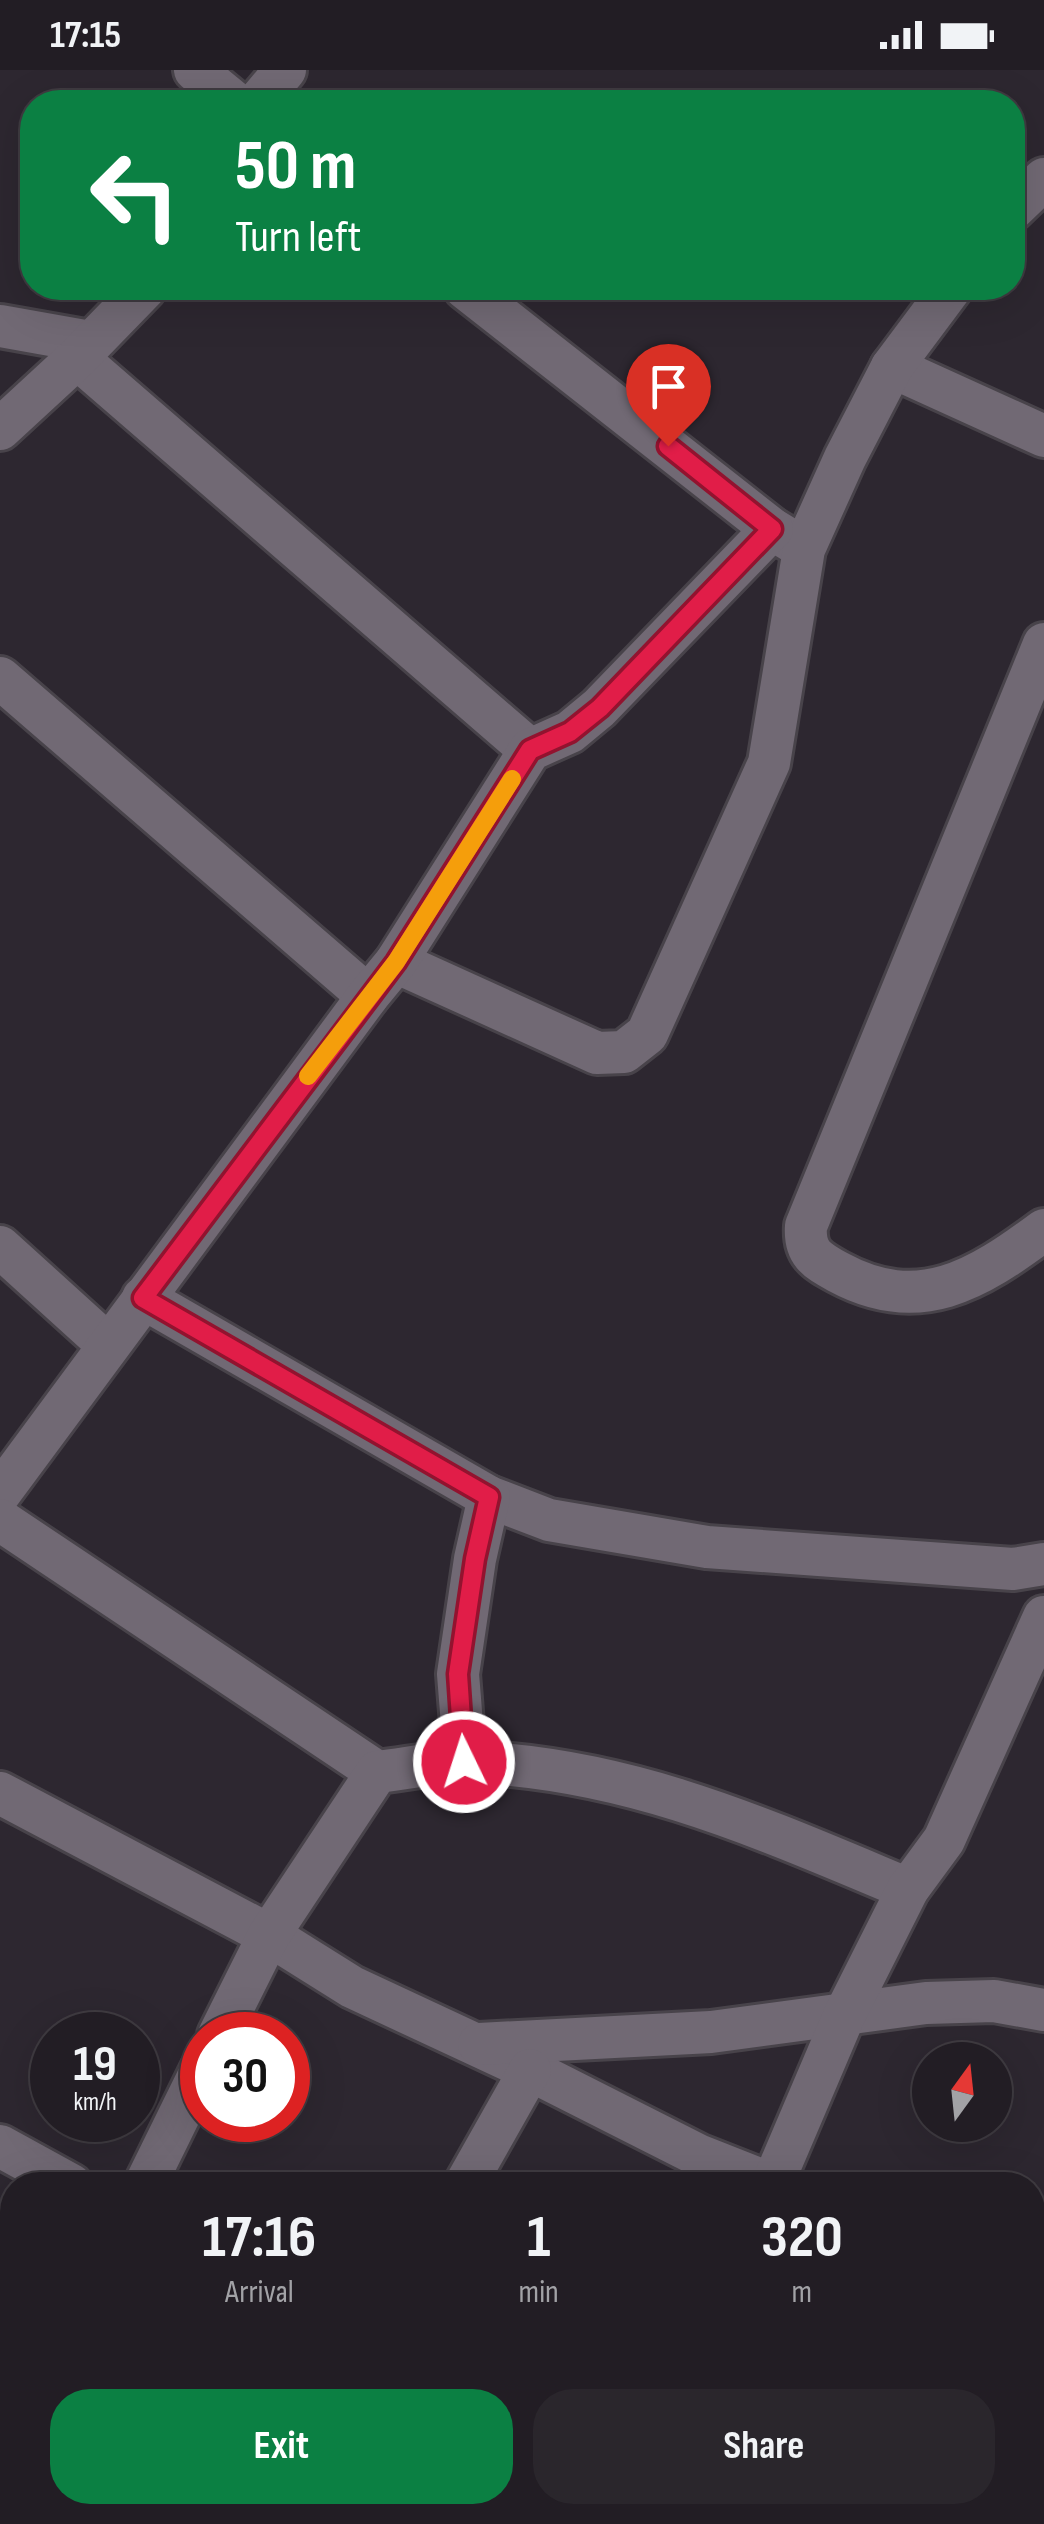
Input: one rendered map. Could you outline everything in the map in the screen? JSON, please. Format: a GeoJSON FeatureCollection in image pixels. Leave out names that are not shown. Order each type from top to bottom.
{"type":"FeatureCollection","features":[{"type":"Feature","properties":{"kind":"street"},"geometry":{"type":"LineString","coordinates":[[195,70],[219,90]]}},
{"type":"Feature","properties":{"kind":"street"},"geometry":{"type":"LineString","coordinates":[[268,90],[285,70]]}},
{"type":"Feature","properties":{"kind":"street"},"geometry":{"type":"LineString","coordinates":[[1025,197],[1044,179]]}},
{"type":"Feature","properties":{"kind":"street"},"geometry":{"type":"LineString","coordinates":[[0,429],[133,300]]}},
{"type":"Feature","properties":{"kind":"street"},"geometry":{"type":"LineString","coordinates":[[481,300],[788,539]]}},
{"type":"Feature","properties":{"kind":"street"},"geometry":{"type":"LineString","coordinates":[[0,1493],[396,962],[530,750],[570,732],[600,708],[788,539],[845,458],[892,367],[942,300]]}},
{"type":"Feature","properties":{"kind":"street"},"geometry":{"type":"LineString","coordinates":[[0,326],[84,350],[530,750]]}},
{"type":"Feature","properties":{"kind":"street"},"geometry":{"type":"LineString","coordinates":[[892,367],[1044,436]]}},
{"type":"Feature","properties":{"kind":"street"},"geometry":{"type":"LineString","coordinates":[[396,962],[597,1053],[624,1052],[647,1034],[768,763],[788,539]]}},
{"type":"Feature","properties":{"kind":"street"},"geometry":{"type":"LineString","coordinates":[[1044,644],[806,1226],[805,1241],[812,1258],[864,1286],[911,1294],[959,1282],[1012,1254],[1044,1230]]}},
{"type":"Feature","properties":{"kind":"street"},"geometry":{"type":"LineString","coordinates":[[0,678],[368,996]]}},
{"type":"Feature","properties":{"kind":"street"},"geometry":{"type":"LineString","coordinates":[[0,1247],[108,1345]]}},
{"type":"Feature","properties":{"kind":"street"},"geometry":{"type":"LineString","coordinates":[[143,1298],[489,1497],[549,1520],[707,1547],[1013,1570],[1044,1564]]}},
{"type":"Feature","properties":{"kind":"street"},"geometry":{"type":"LineString","coordinates":[[464,1762],[458,1674],[489,1497]]}},
{"type":"Feature","properties":{"kind":"street"},"geometry":{"type":"LineString","coordinates":[[0,1520],[376,1772],[464,1762],[550,1770],[644,1788],[730,1815],[908,1889]]}},
{"type":"Feature","properties":{"kind":"street"},"geometry":{"type":"LineString","coordinates":[[778,2172],[844,2016],[908,1889],[944,1840],[1044,1618]]}},
{"type":"Feature","properties":{"kind":"street"},"geometry":{"type":"LineString","coordinates":[[230,2012],[269,1935],[376,1772]]}},
{"type":"Feature","properties":{"kind":"street"},"geometry":{"type":"LineString","coordinates":[[0,1793],[269,1935],[352,1988],[740,2172]]}},
{"type":"Feature","properties":{"kind":"street"},"geometry":{"type":"LineString","coordinates":[[474,2044],[711,2032],[926,2003],[994,2001],[1044,2010]]}},
{"type":"Feature","properties":{"kind":"street"},"geometry":{"type":"LineString","coordinates":[[472,2172],[530,2070]]}},
{"type":"Feature","properties":{"kind":"street"},"geometry":{"type":"LineString","coordinates":[[151,2172],[180,2114]]}},
{"type":"Feature","properties":{"kind":"street"},"geometry":{"type":"LineString","coordinates":[[0,2146],[47,2172]]}},
{"type":"Feature","properties":{"kind":"slow traffic"},"geometry":{"type":"LineString","coordinates":[[308,1076],[396,962],[512,779]]}},
{"type":"Feature","properties":{"kind":"route"},"geometry":{"type":"LineString","coordinates":[[464,1762],[458,1674],[465,1616],[489,1497],[143,1298],[396,962],[530,750],[570,732],[600,708],[772,529],[668,446]]}}]}
